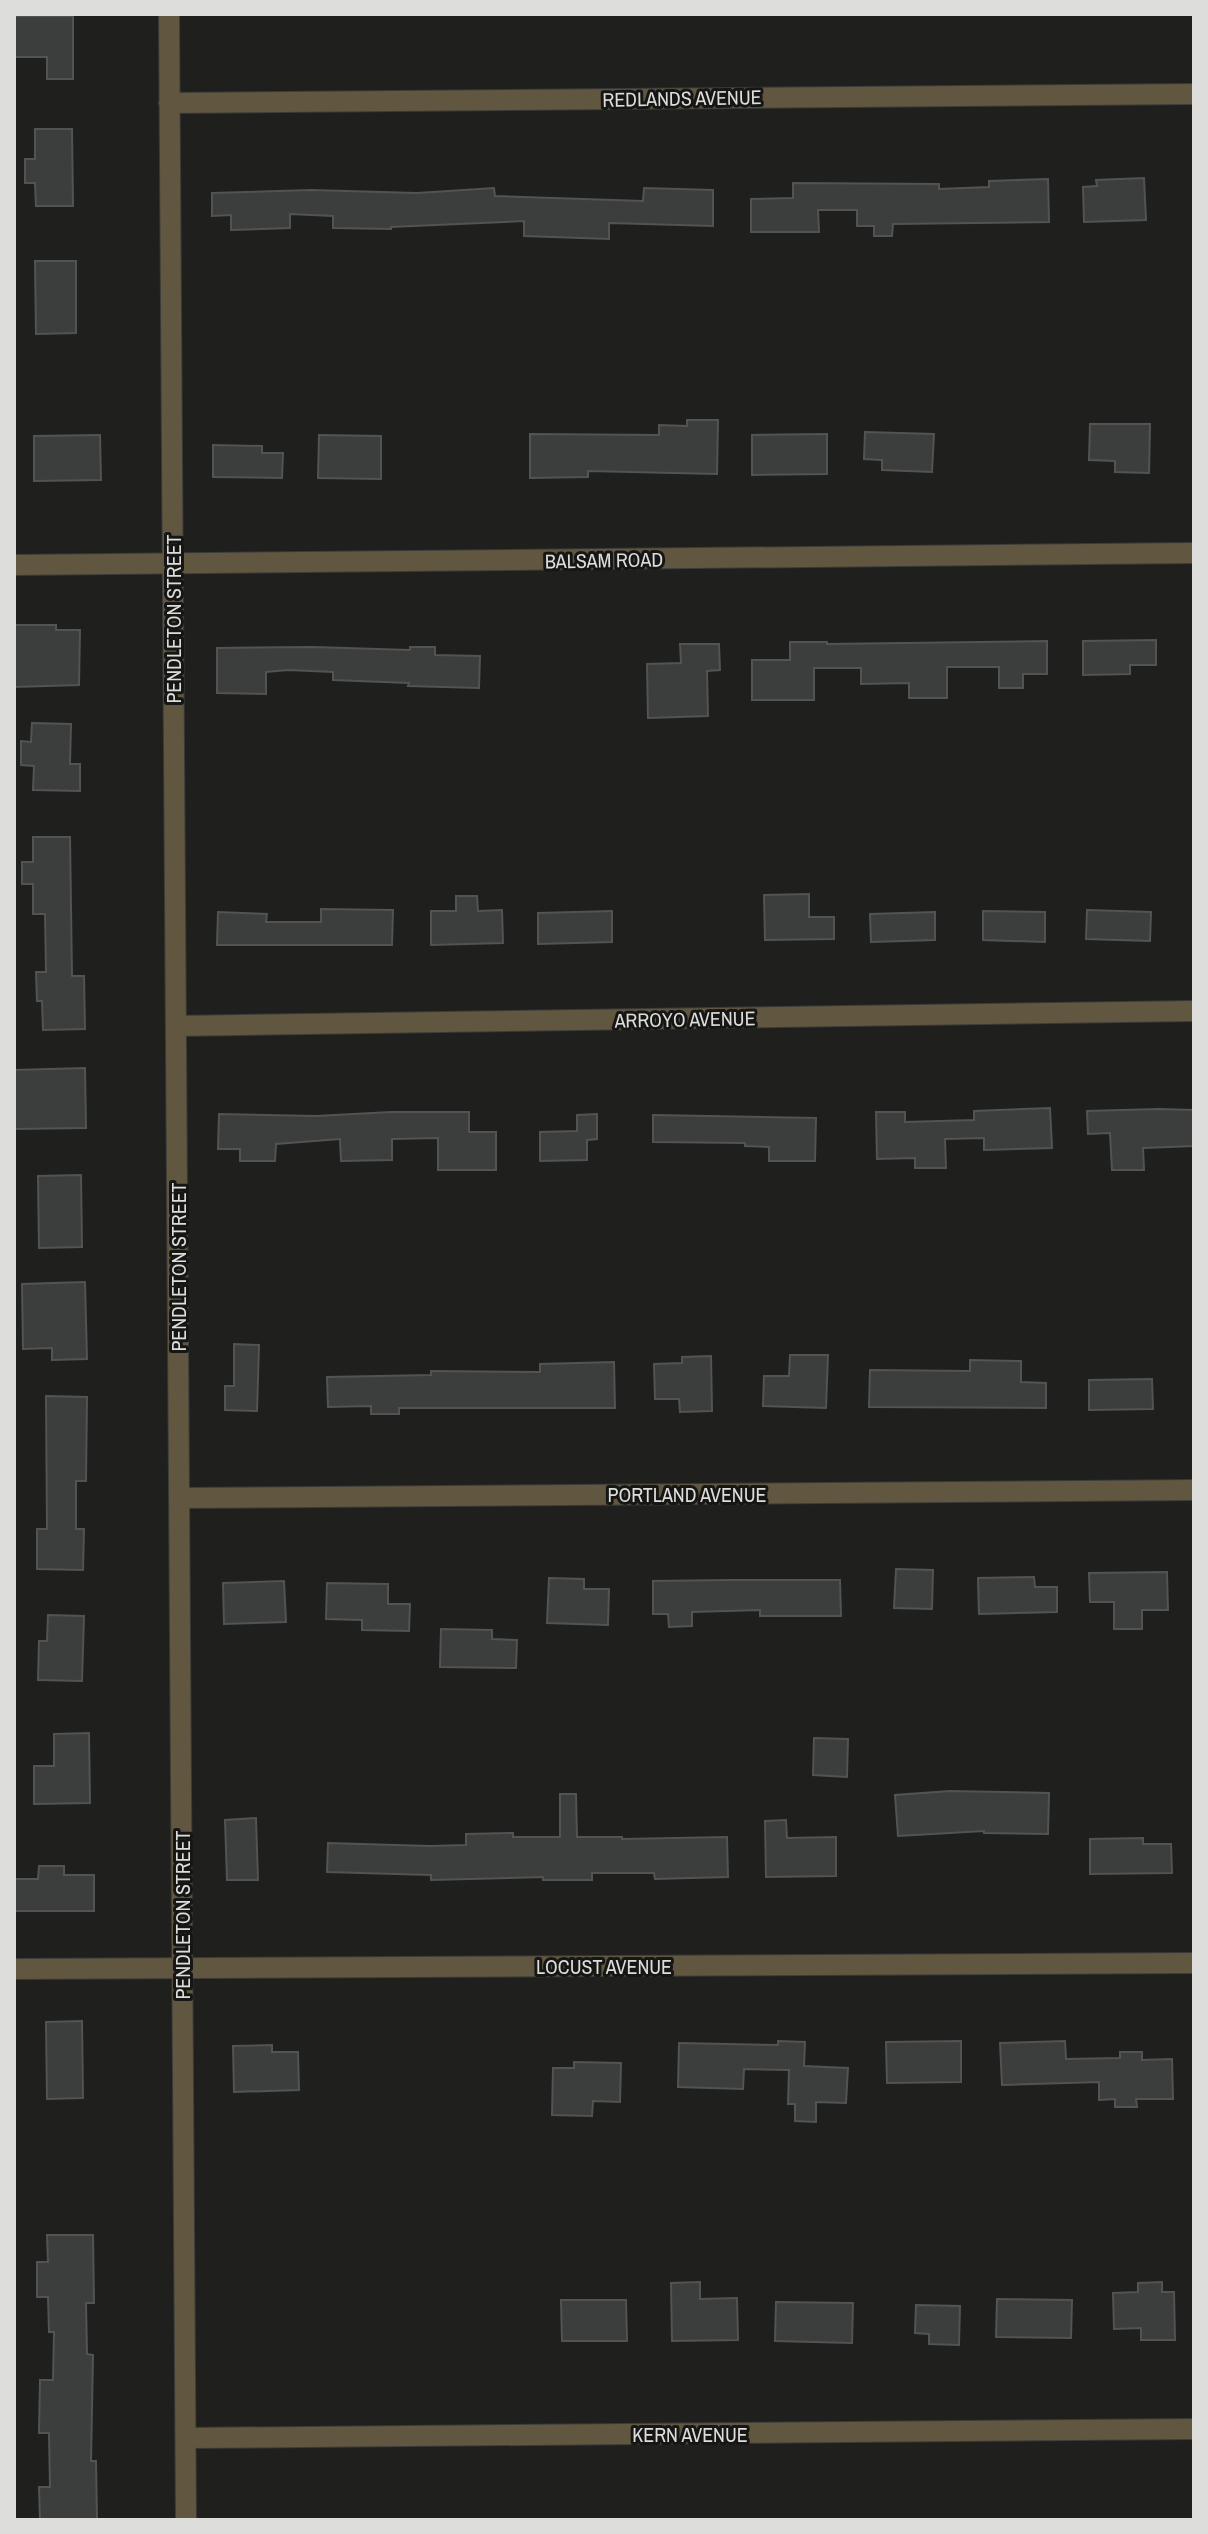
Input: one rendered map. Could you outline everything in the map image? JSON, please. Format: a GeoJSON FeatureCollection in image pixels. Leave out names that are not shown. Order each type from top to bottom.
{"type":"FeatureCollection","features":[{"type":"Feature","properties":{"kind":"street","name":"PENDLETON STREET"},"geometry":{"type":"LineString","coordinates":[[169,14],[186,2520]]}},
{"type":"Feature","properties":{"kind":"street","name":"REDLANDS AVENUE"},"geometry":{"type":"LineString","coordinates":[[169,103],[1194,94]]}},
{"type":"Feature","properties":{"kind":"street","name":"BALSAM ROAD"},"geometry":{"type":"LineString","coordinates":[[14,565],[1194,553]]}},
{"type":"Feature","properties":{"kind":"street","name":"ARROYO AVENUE"},"geometry":{"type":"LineString","coordinates":[[176,1026],[1194,1011]]}},
{"type":"Feature","properties":{"kind":"street","name":"PORTLAND AVENUE"},"geometry":{"type":"LineString","coordinates":[[179,1498],[1194,1490]]}},
{"type":"Feature","properties":{"kind":"street","name":"LOCUST AVENUE"},"geometry":{"type":"LineString","coordinates":[[14,1969],[1194,1963]]}},
{"type":"Feature","properties":{"kind":"street","name":"KERN AVENUE"},"geometry":{"type":"LineString","coordinates":[[186,2438],[1194,2429]]}},
{"type":"Feature","properties":{"kind":"building"},"geometry":{"type":"Polygon","coordinates":[[[14,16],[73,16],[73,79],[47,79],[47,57],[14,57],[14,16]]]}},
{"type":"Feature","properties":{"kind":"building"},"geometry":{"type":"Polygon","coordinates":[[[35,129],[72,129],[73,206],[36,206],[35,183],[25,183],[25,159],[35,159],[35,129]]]}},
{"type":"Feature","properties":{"kind":"building"},"geometry":{"type":"Polygon","coordinates":[[[1144,178],[1146,220],[1084,222],[1083,187],[1097,186],[1096,180],[1144,178]]]}},
{"type":"Feature","properties":{"kind":"building"},"geometry":{"type":"Polygon","coordinates":[[[1048,179],[1049,222],[893,224],[892,236],[874,236],[874,226],[857,226],[857,210],[818,210],[819,232],[751,232],[751,199],[793,198],[793,183],[939,184],[939,189],[989,187],[989,181],[1048,179]]]}},
{"type":"Feature","properties":{"kind":"building"},"geometry":{"type":"Polygon","coordinates":[[[494,188],[495,196],[643,201],[644,188],[713,190],[713,226],[609,223],[609,239],[524,236],[524,221],[391,229],[333,228],[333,216],[290,214],[290,228],[231,230],[231,215],[212,216],[212,193],[311,190],[417,193],[494,188]]]}},
{"type":"Feature","properties":{"kind":"building"},"geometry":{"type":"Polygon","coordinates":[[[35,261],[76,261],[76,333],[36,334],[35,261]]]}},
{"type":"Feature","properties":{"kind":"building"},"geometry":{"type":"Polygon","coordinates":[[[687,420],[718,420],[717,474],[588,471],[588,477],[530,478],[530,434],[659,435],[659,425],[687,426],[687,420]]]}},
{"type":"Feature","properties":{"kind":"building"},"geometry":{"type":"Polygon","coordinates":[[[1090,424],[1150,424],[1149,473],[1115,472],[1115,461],[1089,460],[1090,424]]]}},
{"type":"Feature","properties":{"kind":"building"},"geometry":{"type":"Polygon","coordinates":[[[865,432],[934,434],[932,472],[882,470],[882,460],[864,459],[865,432]]]}},
{"type":"Feature","properties":{"kind":"building"},"geometry":{"type":"Polygon","coordinates":[[[827,434],[827,474],[752,475],[752,435],[827,434]]]}},
{"type":"Feature","properties":{"kind":"building"},"geometry":{"type":"Polygon","coordinates":[[[100,435],[101,480],[34,481],[34,436],[100,435]]]}},
{"type":"Feature","properties":{"kind":"building"},"geometry":{"type":"Polygon","coordinates":[[[319,435],[381,436],[381,479],[318,478],[319,435]]]}},
{"type":"Feature","properties":{"kind":"building"},"geometry":{"type":"Polygon","coordinates":[[[213,445],[262,446],[262,453],[283,453],[282,478],[213,477],[213,445]]]}},
{"type":"Feature","properties":{"kind":"building"},"geometry":{"type":"Polygon","coordinates":[[[14,625],[56,625],[56,630],[80,630],[79,685],[14,687],[14,625]]]}},
{"type":"Feature","properties":{"kind":"building"},"geometry":{"type":"Polygon","coordinates":[[[1156,640],[1156,665],[1130,665],[1130,674],[1083,675],[1083,641],[1156,640]]]}},
{"type":"Feature","properties":{"kind":"building"},"geometry":{"type":"Polygon","coordinates":[[[1047,641],[1047,674],[1023,674],[1023,688],[999,688],[999,667],[947,667],[947,698],[909,698],[909,683],[861,684],[861,668],[814,668],[814,700],[752,700],[752,660],[790,660],[790,642],[1047,641]]]}},
{"type":"Feature","properties":{"kind":"building"},"geometry":{"type":"Polygon","coordinates":[[[680,644],[719,644],[720,670],[707,671],[708,716],[648,718],[647,664],[681,663],[680,644]]]}},
{"type":"Feature","properties":{"kind":"building"},"geometry":{"type":"Polygon","coordinates":[[[410,647],[435,647],[435,655],[480,656],[479,688],[333,680],[333,672],[288,670],[266,672],[266,694],[217,693],[217,648],[410,650],[410,647]]]}},
{"type":"Feature","properties":{"kind":"building"},"geometry":{"type":"Polygon","coordinates":[[[32,723],[71,724],[70,764],[80,764],[80,791],[33,790],[34,766],[21,765],[21,741],[31,742],[32,723]]]}},
{"type":"Feature","properties":{"kind":"building"},"geometry":{"type":"Polygon","coordinates":[[[33,837],[70,837],[72,976],[84,976],[85,1029],[43,1030],[42,1001],[37,1001],[36,972],[46,972],[45,914],[33,914],[33,884],[22,884],[22,862],[33,862],[33,837]]]}},
{"type":"Feature","properties":{"kind":"building"},"geometry":{"type":"Polygon","coordinates":[[[809,894],[809,917],[834,917],[834,939],[765,940],[764,895],[809,894]]]}},
{"type":"Feature","properties":{"kind":"building"},"geometry":{"type":"Polygon","coordinates":[[[456,896],[477,896],[478,911],[502,910],[503,943],[431,945],[431,911],[456,911],[456,896]]]}},
{"type":"Feature","properties":{"kind":"building"},"geometry":{"type":"Polygon","coordinates":[[[321,909],[393,910],[392,945],[217,945],[218,912],[267,914],[266,922],[321,922],[321,909]]]}},
{"type":"Feature","properties":{"kind":"building"},"geometry":{"type":"Polygon","coordinates":[[[1087,910],[1151,912],[1150,941],[1086,939],[1087,910]]]}},
{"type":"Feature","properties":{"kind":"building"},"geometry":{"type":"Polygon","coordinates":[[[612,911],[612,942],[538,944],[538,913],[612,911]]]}},
{"type":"Feature","properties":{"kind":"building"},"geometry":{"type":"Polygon","coordinates":[[[983,911],[1045,912],[1045,942],[983,940],[983,911]]]}},
{"type":"Feature","properties":{"kind":"building"},"geometry":{"type":"Polygon","coordinates":[[[935,912],[935,940],[871,942],[870,914],[935,912]]]}},
{"type":"Feature","properties":{"kind":"building"},"geometry":{"type":"Polygon","coordinates":[[[85,1068],[86,1128],[14,1129],[14,1070],[85,1068]]]}},
{"type":"Feature","properties":{"kind":"building"},"geometry":{"type":"Polygon","coordinates":[[[1050,1108],[1052,1148],[984,1150],[984,1138],[945,1139],[946,1168],[915,1168],[915,1158],[877,1159],[876,1112],[905,1112],[905,1122],[974,1120],[974,1111],[1050,1108]]]}},
{"type":"Feature","properties":{"kind":"building"},"geometry":{"type":"Polygon","coordinates":[[[1194,1110],[1194,1146],[1143,1148],[1144,1170],[1112,1170],[1110,1133],[1088,1134],[1087,1111],[1194,1110]]]}},
{"type":"Feature","properties":{"kind":"building"},"geometry":{"type":"Polygon","coordinates":[[[469,1112],[469,1132],[496,1132],[496,1170],[438,1170],[438,1138],[392,1139],[392,1160],[341,1161],[340,1139],[276,1144],[275,1161],[240,1161],[240,1149],[218,1149],[219,1114],[316,1116],[469,1112]]]}},
{"type":"Feature","properties":{"kind":"building"},"geometry":{"type":"Polygon","coordinates":[[[597,1114],[597,1139],[587,1140],[587,1160],[540,1161],[540,1132],[577,1131],[577,1115],[597,1114]]]}},
{"type":"Feature","properties":{"kind":"building"},"geometry":{"type":"Polygon","coordinates":[[[653,1115],[816,1118],[815,1161],[769,1161],[769,1147],[745,1146],[745,1143],[653,1142],[653,1115]]]}},
{"type":"Feature","properties":{"kind":"building"},"geometry":{"type":"Polygon","coordinates":[[[81,1175],[82,1247],[39,1248],[38,1176],[81,1175]]]}},
{"type":"Feature","properties":{"kind":"building"},"geometry":{"type":"Polygon","coordinates":[[[85,1282],[87,1359],[52,1360],[52,1348],[23,1349],[22,1284],[85,1282]]]}},
{"type":"Feature","properties":{"kind":"building"},"geometry":{"type":"Polygon","coordinates":[[[234,1344],[259,1345],[257,1411],[225,1410],[225,1386],[234,1386],[234,1344]]]}},
{"type":"Feature","properties":{"kind":"building"},"geometry":{"type":"Polygon","coordinates":[[[790,1355],[828,1355],[826,1408],[763,1406],[764,1376],[789,1376],[790,1355]]]}},
{"type":"Feature","properties":{"kind":"building"},"geometry":{"type":"Polygon","coordinates":[[[711,1356],[712,1411],[680,1412],[679,1399],[655,1399],[654,1364],[682,1363],[682,1357],[711,1356]]]}},
{"type":"Feature","properties":{"kind":"building"},"geometry":{"type":"Polygon","coordinates":[[[970,1360],[1021,1361],[1021,1382],[1046,1383],[1046,1408],[869,1407],[870,1370],[970,1371],[970,1360]]]}},
{"type":"Feature","properties":{"kind":"building"},"geometry":{"type":"Polygon","coordinates":[[[614,1362],[615,1408],[399,1408],[399,1414],[371,1414],[371,1406],[328,1407],[327,1377],[431,1375],[431,1371],[540,1372],[540,1364],[614,1362]]]}},
{"type":"Feature","properties":{"kind":"building"},"geometry":{"type":"Polygon","coordinates":[[[1152,1379],[1153,1409],[1089,1410],[1089,1380],[1152,1379]]]}},
{"type":"Feature","properties":{"kind":"building"},"geometry":{"type":"Polygon","coordinates":[[[46,1396],[87,1397],[86,1481],[76,1481],[76,1529],[84,1529],[83,1570],[37,1569],[37,1529],[47,1529],[46,1396]]]}},
{"type":"Feature","properties":{"kind":"building"},"geometry":{"type":"Polygon","coordinates":[[[896,1569],[933,1570],[932,1609],[894,1608],[896,1569]]]}},
{"type":"Feature","properties":{"kind":"building"},"geometry":{"type":"Polygon","coordinates":[[[1167,1572],[1168,1610],[1142,1610],[1142,1629],[1114,1629],[1114,1602],[1090,1602],[1089,1573],[1167,1572]]]}},
{"type":"Feature","properties":{"kind":"building"},"geometry":{"type":"Polygon","coordinates":[[[1034,1577],[1035,1587],[1057,1587],[1057,1612],[979,1614],[978,1578],[1034,1577]]]}},
{"type":"Feature","properties":{"kind":"building"},"geometry":{"type":"Polygon","coordinates":[[[549,1578],[584,1579],[584,1589],[609,1589],[608,1625],[547,1623],[549,1578]]]}},
{"type":"Feature","properties":{"kind":"building"},"geometry":{"type":"Polygon","coordinates":[[[840,1580],[841,1616],[760,1616],[760,1610],[692,1612],[692,1626],[669,1627],[668,1614],[653,1614],[653,1581],[840,1580]]]}},
{"type":"Feature","properties":{"kind":"building"},"geometry":{"type":"Polygon","coordinates":[[[284,1581],[286,1622],[224,1624],[223,1583],[284,1581]]]}},
{"type":"Feature","properties":{"kind":"building"},"geometry":{"type":"Polygon","coordinates":[[[327,1583],[388,1584],[388,1604],[410,1604],[409,1631],[362,1630],[362,1620],[326,1619],[327,1583]]]}},
{"type":"Feature","properties":{"kind":"building"},"geometry":{"type":"Polygon","coordinates":[[[48,1615],[84,1616],[82,1681],[38,1680],[39,1641],[47,1641],[48,1615]]]}},
{"type":"Feature","properties":{"kind":"building"},"geometry":{"type":"Polygon","coordinates":[[[441,1629],[492,1630],[492,1639],[517,1640],[516,1668],[440,1667],[441,1629]]]}},
{"type":"Feature","properties":{"kind":"building"},"geometry":{"type":"Polygon","coordinates":[[[89,1733],[90,1803],[34,1804],[34,1766],[54,1766],[54,1734],[89,1733]]]}},
{"type":"Feature","properties":{"kind":"building"},"geometry":{"type":"Polygon","coordinates":[[[814,1738],[848,1739],[847,1777],[813,1775],[814,1738]]]}},
{"type":"Feature","properties":{"kind":"building"},"geometry":{"type":"Polygon","coordinates":[[[950,1791],[1049,1793],[1048,1834],[984,1831],[898,1836],[895,1795],[950,1791]]]}},
{"type":"Feature","properties":{"kind":"building"},"geometry":{"type":"Polygon","coordinates":[[[560,1794],[576,1794],[577,1837],[727,1837],[728,1877],[655,1879],[654,1873],[592,1873],[592,1880],[543,1880],[543,1877],[431,1880],[431,1875],[327,1872],[328,1843],[430,1846],[466,1845],[466,1834],[513,1833],[513,1837],[560,1837],[560,1794]]]}},
{"type":"Feature","properties":{"kind":"building"},"geometry":{"type":"Polygon","coordinates":[[[256,1818],[258,1880],[227,1880],[225,1820],[256,1818]]]}},
{"type":"Feature","properties":{"kind":"building"},"geometry":{"type":"Polygon","coordinates":[[[786,1820],[787,1838],[836,1837],[836,1876],[766,1877],[765,1821],[786,1820]]]}},
{"type":"Feature","properties":{"kind":"building"},"geometry":{"type":"Polygon","coordinates":[[[1143,1838],[1143,1844],[1171,1844],[1172,1873],[1090,1874],[1090,1839],[1143,1838]]]}},
{"type":"Feature","properties":{"kind":"building"},"geometry":{"type":"Polygon","coordinates":[[[39,1866],[64,1866],[64,1875],[94,1875],[94,1911],[14,1911],[14,1879],[38,1879],[39,1866]]]}},
{"type":"Feature","properties":{"kind":"building"},"geometry":{"type":"Polygon","coordinates":[[[82,2021],[83,2098],[47,2099],[46,2022],[82,2021]]]}},
{"type":"Feature","properties":{"kind":"building"},"geometry":{"type":"Polygon","coordinates":[[[778,2041],[805,2042],[804,2066],[848,2068],[846,2103],[816,2102],[816,2122],[795,2121],[795,2104],[788,2104],[789,2070],[744,2069],[743,2089],[678,2087],[679,2043],[778,2045],[778,2041]]]}},
{"type":"Feature","properties":{"kind":"building"},"geometry":{"type":"Polygon","coordinates":[[[961,2041],[961,2082],[887,2083],[886,2042],[961,2041]]]}},
{"type":"Feature","properties":{"kind":"building"},"geometry":{"type":"Polygon","coordinates":[[[1065,2041],[1066,2059],[1120,2058],[1120,2052],[1142,2052],[1142,2060],[1172,2059],[1173,2099],[1136,2099],[1137,2107],[1115,2107],[1115,2099],[1099,2100],[1099,2082],[1002,2085],[1000,2043],[1065,2041]]]}},
{"type":"Feature","properties":{"kind":"building"},"geometry":{"type":"Polygon","coordinates":[[[272,2045],[272,2052],[298,2052],[299,2090],[234,2092],[233,2046],[272,2045]]]}},
{"type":"Feature","properties":{"kind":"building"},"geometry":{"type":"Polygon","coordinates":[[[574,2062],[621,2063],[620,2102],[593,2101],[592,2116],[552,2115],[553,2068],[574,2068],[574,2062]]]}},
{"type":"Feature","properties":{"kind":"building"},"geometry":{"type":"Polygon","coordinates":[[[47,2235],[93,2235],[94,2303],[86,2303],[87,2354],[93,2355],[91,2461],[96,2461],[97,2520],[40,2520],[39,2487],[50,2487],[49,2433],[39,2433],[40,2380],[53,2380],[54,2332],[49,2332],[48,2297],[37,2297],[37,2262],[48,2262],[47,2235]]]}},
{"type":"Feature","properties":{"kind":"building"},"geometry":{"type":"Polygon","coordinates":[[[700,2282],[700,2299],[737,2298],[738,2340],[672,2341],[671,2283],[700,2282]]]}},
{"type":"Feature","properties":{"kind":"building"},"geometry":{"type":"Polygon","coordinates":[[[1162,2282],[1162,2292],[1174,2292],[1175,2340],[1141,2340],[1141,2328],[1114,2329],[1113,2293],[1138,2292],[1138,2283],[1162,2282]]]}},
{"type":"Feature","properties":{"kind":"building"},"geometry":{"type":"Polygon","coordinates":[[[997,2299],[1072,2300],[1071,2338],[996,2337],[997,2299]]]}},
{"type":"Feature","properties":{"kind":"building"},"geometry":{"type":"Polygon","coordinates":[[[561,2300],[626,2300],[627,2341],[562,2341],[561,2300]]]}},
{"type":"Feature","properties":{"kind":"building"},"geometry":{"type":"Polygon","coordinates":[[[776,2302],[853,2303],[852,2343],[775,2341],[776,2302]]]}},
{"type":"Feature","properties":{"kind":"building"},"geometry":{"type":"Polygon","coordinates":[[[916,2305],[960,2306],[959,2345],[929,2344],[929,2334],[915,2333],[916,2305]]]}}]}
